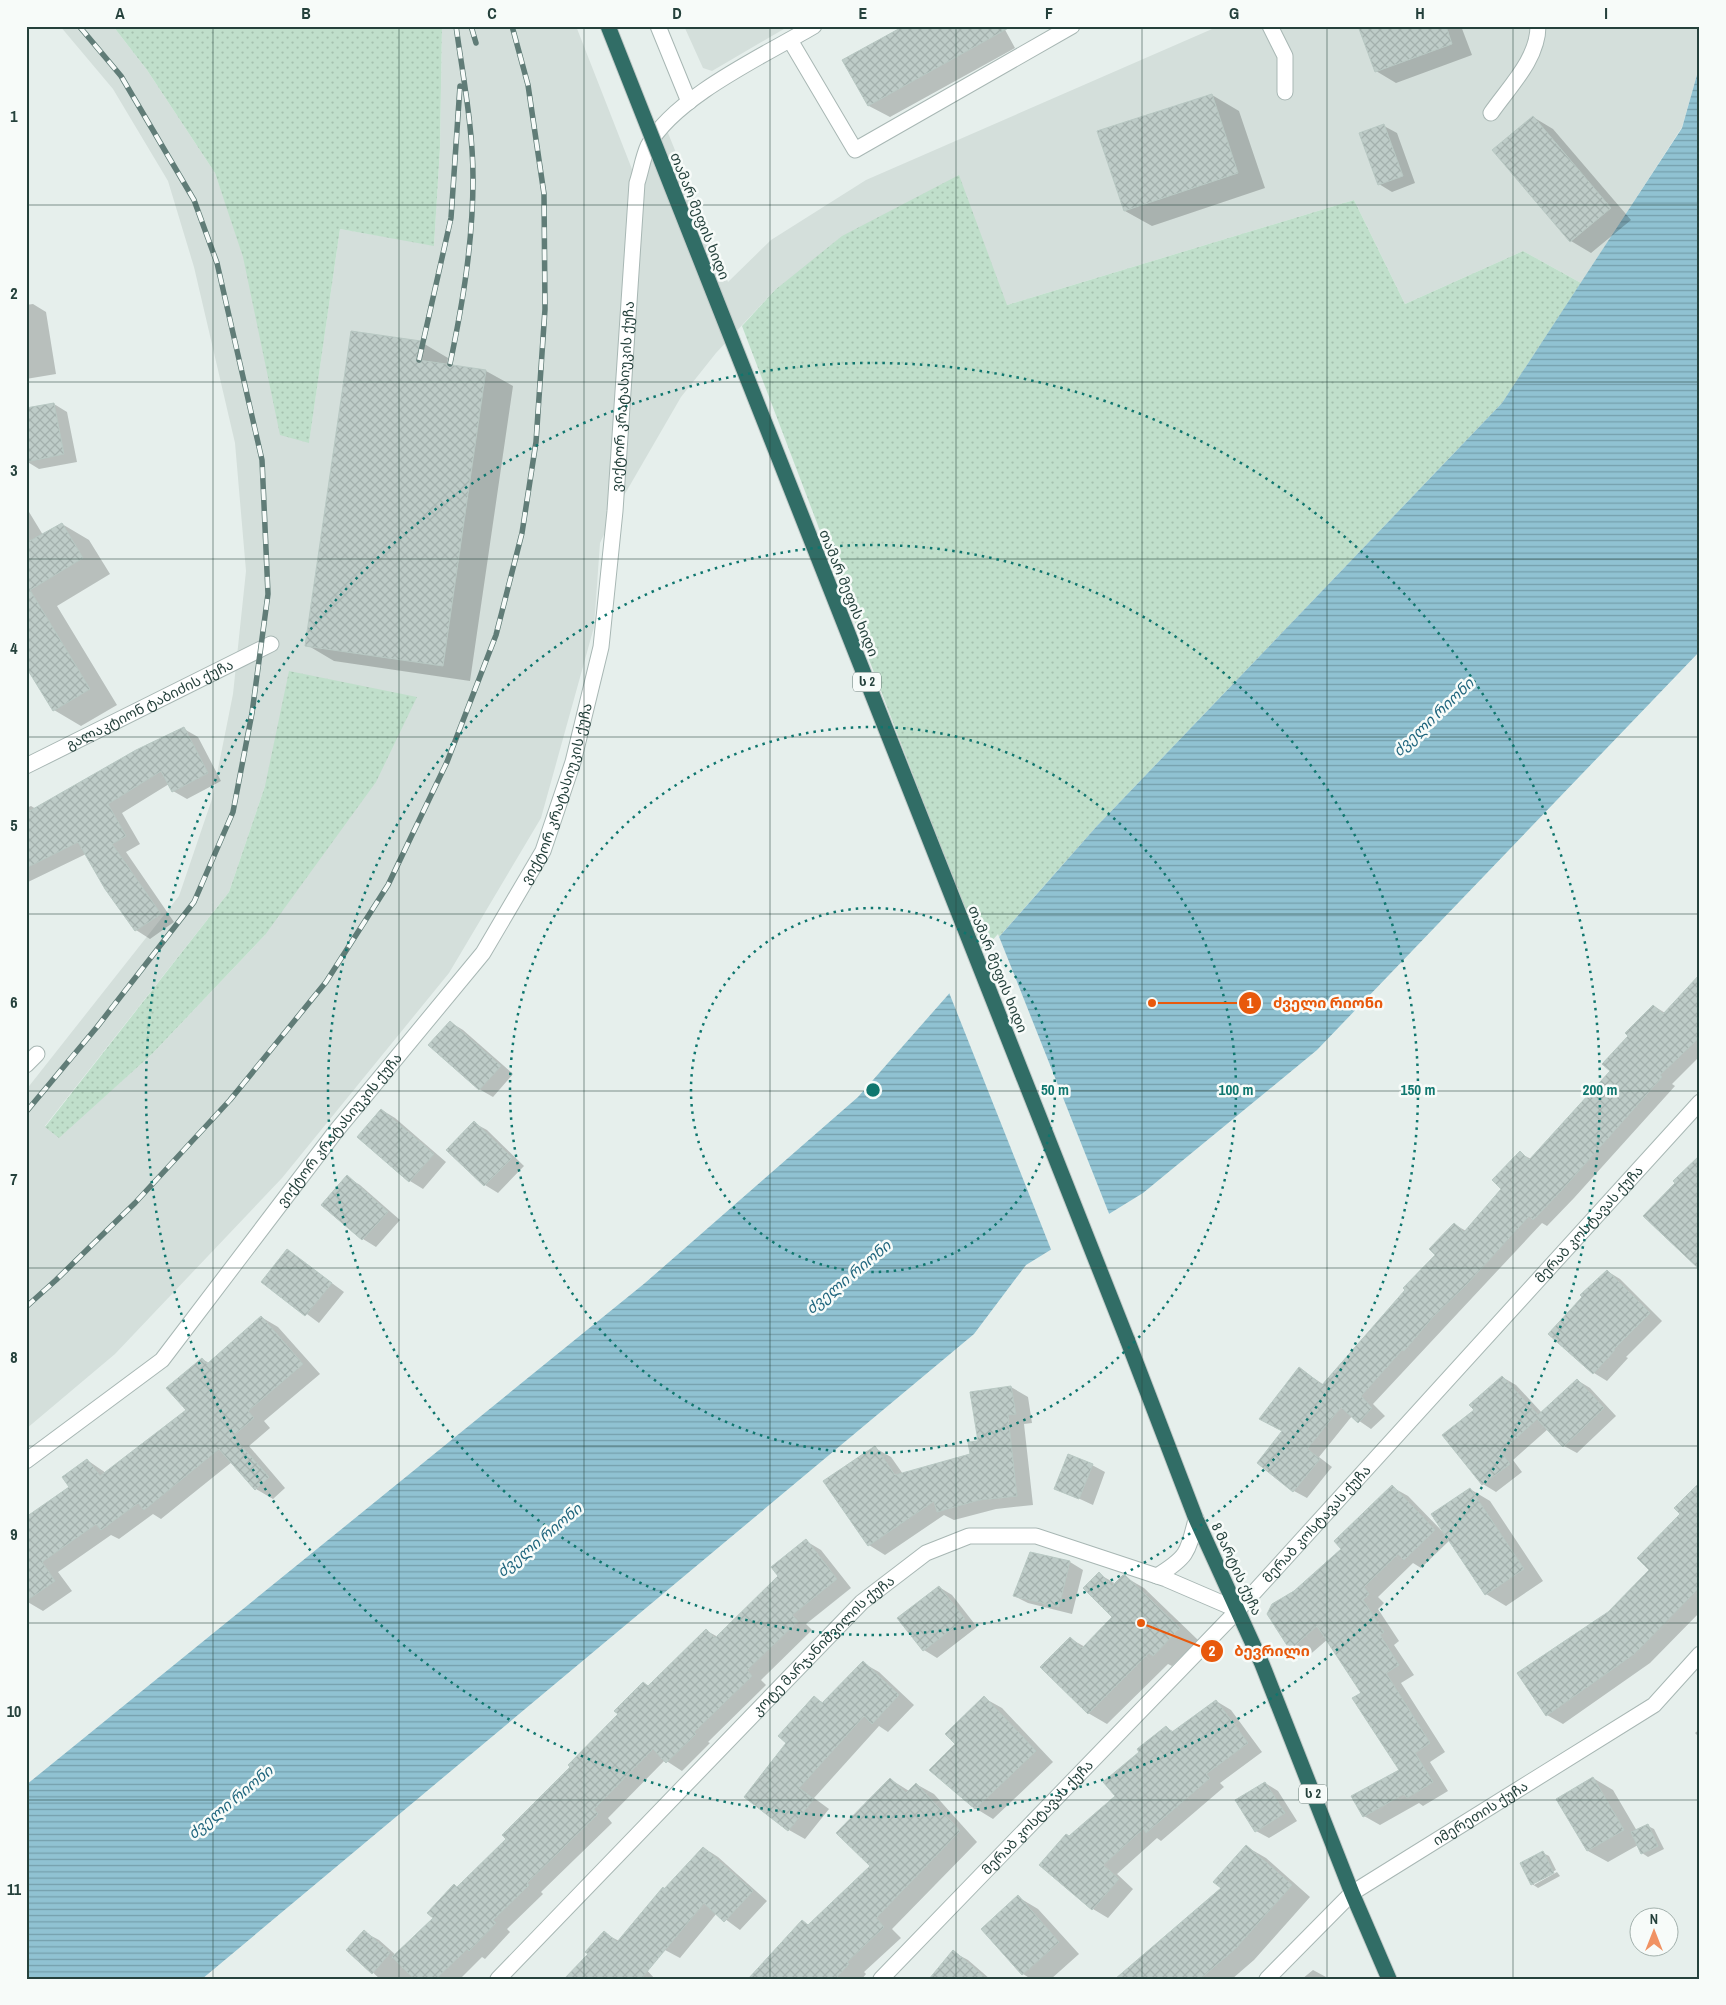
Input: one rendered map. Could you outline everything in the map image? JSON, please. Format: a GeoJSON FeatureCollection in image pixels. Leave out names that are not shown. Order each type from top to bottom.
{"type":"FeatureCollection","features":[{"type":"Feature","properties":{"kind":"highway","name":"თამარ მეფის ხიდი"},"geometry":{"type":"LineString","coordinates":[[608,26],[1127,1338]]}},
{"type":"Feature","properties":{"kind":"highway","name":"8 მარტის ქუჩა"},"geometry":{"type":"LineString","coordinates":[[1127,1338],[1196,1518],[1238,1610],[1352,1893],[1389,1979]]}},
{"type":"Feature","properties":{"kind":"street"},"geometry":{"type":"LineString","coordinates":[[658,26],[689,102]]}},
{"type":"Feature","properties":{"kind":"street"},"geometry":{"type":"LineString","coordinates":[[790,40],[855,150],[1072,26]]}},
{"type":"Feature","properties":{"kind":"street"},"geometry":{"type":"LineString","coordinates":[[1270,26],[1285,56],[1285,92]]}},
{"type":"Feature","properties":{"kind":"street"},"geometry":{"type":"LineString","coordinates":[[1491,113],[1528,60],[1538,40],[1538,26]]}},
{"type":"Feature","properties":{"kind":"street","name":"ვიქტორ კრატასიუკის ქუჩა"},"geometry":{"type":"LineString","coordinates":[[26,1461],[162,1360],[336,1131],[483,953],[543,851],[573,762],[601,647],[615,511],[637,183],[648,147],[664,123],[700,93],[807,28]]}},
{"type":"Feature","properties":{"kind":"street","name":"გალაკტიონ ტაბიძის ქუჩა"},"geometry":{"type":"LineString","coordinates":[[26,766],[271,644]]}},
{"type":"Feature","properties":{"kind":"street","name":"მერაბ კოსტავას ქუჩა"},"geometry":{"type":"LineString","coordinates":[[881,1979],[1238,1610],[1700,1102]]}},
{"type":"Feature","properties":{"kind":"street"},"geometry":{"type":"LineString","coordinates":[[1157,1576],[1178,1563],[1188,1550],[1196,1518]]}},
{"type":"Feature","properties":{"kind":"street","name":"კოტე მარჯანიშვილის ქუჩა"},"geometry":{"type":"LineString","coordinates":[[498,1979],[862,1602],[926,1553],[969,1536],[1036,1536],[1157,1576],[1238,1610]]}},
{"type":"Feature","properties":{"kind":"street","name":"იმერეთის ქუჩა"},"geometry":{"type":"LineString","coordinates":[[1267,1979],[1352,1893],[1654,1705],[1700,1654]]}},
{"type":"Feature","properties":{"kind":"shaded area"},"geometry":{"type":"Polygon","coordinates":[[[60,26],[113,26],[147,70],[215,173],[309,442],[340,229],[434,245],[440,148],[442,26],[576,26],[637,182],[664,123],[728,282],[771,240],[866,180],[1219,26],[1700,26],[1700,64],[1682,127],[1581,283],[1523,251],[1405,304],[1354,200],[1007,305],[775,290],[716,353],[681,397],[615,511],[600,543],[594,627],[541,818],[449,973],[282,1178],[115,1354],[26,1429],[26,1090],[179,896],[212,799],[233,694],[246,571],[235,443],[194,267],[168,181],[113,89],[60,26]],[[265,786],[229,892],[45,1126],[59,1137],[152,1054],[265,935],[265,786]]]}},
{"type":"Feature","properties":{"kind":"shaded area"},"geometry":{"type":"Polygon","coordinates":[[[684,26],[789,26],[712,71],[703,68],[684,26]]]}},
{"type":"Feature","properties":{"kind":"green space"},"geometry":{"type":"Polygon","coordinates":[[[113,26],[442,26],[440,148],[434,246],[340,229],[309,443],[280,435],[243,257],[215,173],[147,70],[113,26]]]}},
{"type":"Feature","properties":{"kind":"green space"},"geometry":{"type":"Polygon","coordinates":[[[959,175],[1007,305],[1354,200],[1405,304],[1523,251],[1581,283],[1502,403],[1096,827],[982,956],[742,326],[775,290],[842,236],[959,175]]]}},
{"type":"Feature","properties":{"kind":"green space"},"geometry":{"type":"Polygon","coordinates":[[[289,671],[417,697],[376,782],[265,935],[152,1054],[59,1138],[45,1127],[229,892],[265,786],[289,671]]]}},
{"type":"Feature","properties":{"kind":"water","name":"ძველი რიონი"},"geometry":{"type":"Polygon","coordinates":[[[1700,64],[1700,651],[1317,1050],[1143,1193],[1026,1265],[974,1334],[202,1979],[26,1979],[26,1785],[645,1283],[858,1097],[1096,827],[1502,403],[1682,128],[1700,64]]]}},
{"type":"Feature","properties":{"kind":"pier"},"geometry":{"type":"Polygon","coordinates":[[[998,934],[1110,1216],[1052,1252],[948,990],[998,934]]]}},
{"type":"Feature","properties":{"kind":"building"},"geometry":{"type":"Polygon","coordinates":[[[904,26],[1012,26],[868,106],[842,60],[904,26]]]}},
{"type":"Feature","properties":{"kind":"building"},"geometry":{"type":"Polygon","coordinates":[[[1358,26],[1446,26],[1452,44],[1375,72],[1358,26]]]}},
{"type":"Feature","properties":{"kind":"building"},"geometry":{"type":"Polygon","coordinates":[[[1212,94],[1238,173],[1124,211],[1097,131],[1212,94]]]}},
{"type":"Feature","properties":{"kind":"building"},"geometry":{"type":"Polygon","coordinates":[[[1533,116],[1611,208],[1570,242],[1492,150],[1533,116]]]}},
{"type":"Feature","properties":{"kind":"building"},"geometry":{"type":"Polygon","coordinates":[[[1384,124],[1403,176],[1378,185],[1359,133],[1384,124]]]}},
{"type":"Feature","properties":{"kind":"building"},"geometry":{"type":"Polygon","coordinates":[[[351,331],[421,341],[419,360],[486,370],[443,666],[305,646],[351,331]]]}},
{"type":"Feature","properties":{"kind":"building"},"geometry":{"type":"Polygon","coordinates":[[[54,403],[64,454],[26,462],[26,408],[54,403]]]}},
{"type":"Feature","properties":{"kind":"building"},"geometry":{"type":"Polygon","coordinates":[[[62,523],[83,558],[30,590],[90,689],[53,711],[26,667],[26,543],[62,523]]]}},
{"type":"Feature","properties":{"kind":"building"},"geometry":{"type":"Polygon","coordinates":[[[184,727],[208,773],[172,792],[161,771],[108,804],[126,836],[112,844],[161,914],[135,931],[105,889],[78,842],[26,868],[26,813],[136,750],[184,727]]]}},
{"type":"Feature","properties":{"kind":"building"},"geometry":{"type":"Polygon","coordinates":[[[1700,974],[1700,1037],[1660,1075],[1662,1077],[1561,1191],[1533,1220],[1529,1216],[1361,1396],[1372,1408],[1358,1423],[1341,1407],[1307,1449],[1320,1459],[1293,1492],[1257,1463],[1282,1431],[1259,1419],[1299,1367],[1322,1385],[1405,1290],[1403,1288],[1435,1255],[1429,1249],[1454,1223],[1464,1232],[1501,1189],[1492,1180],[1520,1151],[1529,1160],[1610,1071],[1602,1064],[1628,1036],[1625,1033],[1653,1005],[1663,1014],[1700,974]]]}},
{"type":"Feature","properties":{"kind":"building"},"geometry":{"type":"Polygon","coordinates":[[[450,1021],[501,1066],[479,1090],[428,1045],[450,1021]]]}},
{"type":"Feature","properties":{"kind":"building"},"geometry":{"type":"Polygon","coordinates":[[[381,1109],[434,1154],[409,1182],[357,1137],[381,1109]]]}},
{"type":"Feature","properties":{"kind":"building"},"geometry":{"type":"Polygon","coordinates":[[[474,1121],[512,1158],[484,1186],[446,1150],[474,1121]]]}},
{"type":"Feature","properties":{"kind":"building"},"geometry":{"type":"Polygon","coordinates":[[[1700,1155],[1700,1270],[1643,1216],[1675,1183],[1673,1181],[1700,1155]]]}},
{"type":"Feature","properties":{"kind":"building"},"geometry":{"type":"Polygon","coordinates":[[[347,1175],[388,1212],[362,1240],[321,1205],[347,1175]]]}},
{"type":"Feature","properties":{"kind":"building"},"geometry":{"type":"Polygon","coordinates":[[[287,1249],[332,1283],[305,1316],[261,1282],[287,1249]]]}},
{"type":"Feature","properties":{"kind":"building"},"geometry":{"type":"Polygon","coordinates":[[[1607,1270],[1650,1313],[1614,1349],[1593,1374],[1548,1334],[1582,1297],[1580,1295],[1607,1270]]]}},
{"type":"Feature","properties":{"kind":"building"},"geometry":{"type":"Polygon","coordinates":[[[261,1316],[303,1364],[248,1411],[254,1418],[233,1436],[269,1477],[255,1490],[219,1449],[144,1510],[138,1503],[101,1530],[96,1524],[42,1562],[55,1581],[26,1601],[26,1517],[69,1487],[62,1477],[87,1459],[100,1476],[186,1410],[166,1388],[202,1358],[207,1364],[261,1316]]]}},
{"type":"Feature","properties":{"kind":"building"},"geometry":{"type":"Polygon","coordinates":[[[1502,1376],[1538,1415],[1577,1379],[1604,1408],[1563,1447],[1537,1419],[1501,1452],[1510,1464],[1482,1485],[1442,1435],[1474,1410],[1469,1405],[1502,1376]]]}},
{"type":"Feature","properties":{"kind":"building"},"geometry":{"type":"Polygon","coordinates":[[[1011,1386],[1016,1414],[1008,1415],[1017,1496],[979,1500],[937,1512],[934,1501],[868,1546],[823,1481],[875,1446],[895,1475],[970,1454],[968,1442],[978,1441],[970,1392],[1011,1386]]]}},
{"type":"Feature","properties":{"kind":"building"},"geometry":{"type":"Polygon","coordinates":[[[1068,1454],[1093,1464],[1079,1499],[1054,1489],[1068,1454]]]}},
{"type":"Feature","properties":{"kind":"building"},"geometry":{"type":"Polygon","coordinates":[[[1700,1482],[1700,1587],[1634,1654],[1546,1716],[1517,1673],[1608,1612],[1649,1570],[1637,1558],[1680,1514],[1674,1508],[1700,1482]]]}},
{"type":"Feature","properties":{"kind":"building"},"geometry":{"type":"Polygon","coordinates":[[[1392,1485],[1435,1530],[1404,1560],[1398,1554],[1364,1587],[1369,1594],[1363,1600],[1384,1632],[1380,1635],[1399,1665],[1386,1673],[1430,1743],[1415,1753],[1433,1782],[1407,1798],[1404,1794],[1363,1817],[1351,1796],[1399,1770],[1352,1698],[1361,1693],[1317,1626],[1290,1650],[1267,1614],[1272,1604],[1294,1591],[1341,1549],[1334,1541],[1392,1485]]]}},
{"type":"Feature","properties":{"kind":"building"},"geometry":{"type":"Polygon","coordinates":[[[1470,1488],[1524,1569],[1485,1595],[1431,1514],[1470,1488]]]}},
{"type":"Feature","properties":{"kind":"building"},"geometry":{"type":"Polygon","coordinates":[[[806,1539],[837,1579],[792,1615],[798,1621],[747,1670],[752,1676],[694,1732],[696,1734],[666,1763],[653,1749],[594,1809],[598,1814],[527,1883],[529,1885],[493,1920],[496,1923],[469,1951],[467,1949],[436,1979],[414,1979],[392,1957],[433,1918],[427,1913],[454,1884],[457,1887],[506,1839],[502,1835],[570,1767],[568,1765],[618,1714],[614,1711],[643,1682],[648,1686],[706,1629],[715,1638],[778,1576],[771,1567],[806,1539]]]}},
{"type":"Feature","properties":{"kind":"building"},"geometry":{"type":"Polygon","coordinates":[[[1030,1552],[1070,1561],[1059,1607],[1013,1596],[1030,1552]]]}},
{"type":"Feature","properties":{"kind":"building"},"geometry":{"type":"Polygon","coordinates":[[[1099,1572],[1112,1586],[1125,1575],[1180,1628],[1153,1656],[1149,1653],[1088,1714],[1040,1667],[1070,1637],[1082,1648],[1112,1617],[1083,1588],[1099,1572]]]}},
{"type":"Feature","properties":{"kind":"building"},"geometry":{"type":"Polygon","coordinates":[[[939,1586],[965,1619],[923,1651],[897,1618],[939,1586]]]}},
{"type":"Feature","properties":{"kind":"building"},"geometry":{"type":"Polygon","coordinates":[[[863,1661],[899,1695],[872,1724],[864,1716],[799,1788],[814,1799],[788,1831],[744,1797],[786,1743],[778,1736],[814,1696],[822,1703],[863,1661]]]}},
{"type":"Feature","properties":{"kind":"building"},"geometry":{"type":"Polygon","coordinates":[[[984,1696],[1036,1751],[975,1809],[929,1770],[955,1744],[945,1734],[984,1696]]]}},
{"type":"Feature","properties":{"kind":"building"},"geometry":{"type":"Polygon","coordinates":[[[1216,1700],[1248,1743],[1206,1774],[1210,1778],[1146,1833],[1143,1829],[1103,1865],[1119,1879],[1092,1910],[1039,1865],[1066,1834],[1069,1836],[1115,1796],[1103,1782],[1139,1752],[1137,1749],[1166,1726],[1172,1732],[1216,1700]]]}},
{"type":"Feature","properties":{"kind":"building"},"geometry":{"type":"Polygon","coordinates":[[[1593,1777],[1624,1830],[1587,1851],[1556,1799],[1593,1777]]]}},
{"type":"Feature","properties":{"kind":"building"},"geometry":{"type":"Polygon","coordinates":[[[890,1778],[906,1793],[916,1783],[960,1831],[876,1918],[884,1927],[847,1962],[849,1964],[835,1979],[748,1979],[802,1920],[808,1925],[870,1866],[836,1833],[890,1778]]]}},
{"type":"Feature","properties":{"kind":"building"},"geometry":{"type":"Polygon","coordinates":[[[1265,1782],[1285,1813],[1255,1832],[1235,1800],[1265,1782]]]}},
{"type":"Feature","properties":{"kind":"building"},"geometry":{"type":"Polygon","coordinates":[[[1648,1824],[1658,1846],[1641,1854],[1631,1832],[1648,1824]]]}},
{"type":"Feature","properties":{"kind":"building"},"geometry":{"type":"Polygon","coordinates":[[[1246,1845],[1292,1885],[1235,1949],[1200,1979],[1115,1979],[1221,1888],[1213,1882],[1246,1845]]]}},
{"type":"Feature","properties":{"kind":"building"},"geometry":{"type":"Polygon","coordinates":[[[703,1847],[753,1891],[724,1922],[704,1903],[641,1979],[564,1979],[588,1954],[585,1952],[604,1931],[617,1942],[663,1887],[664,1889],[703,1847]]]}},
{"type":"Feature","properties":{"kind":"building"},"geometry":{"type":"Polygon","coordinates":[[[1543,1851],[1554,1873],[1531,1885],[1520,1863],[1543,1851]]]}},
{"type":"Feature","properties":{"kind":"building"},"geometry":{"type":"Polygon","coordinates":[[[1018,1895],[1059,1942],[1022,1975],[981,1929],[1018,1895]]]}},
{"type":"Feature","properties":{"kind":"building"},"geometry":{"type":"Polygon","coordinates":[[[364,1930],[390,1953],[372,1974],[346,1950],[364,1930]]]}},
{"type":"Feature","properties":{"kind":"building"},"geometry":{"type":"Polygon","coordinates":[[[953,1950],[987,1979],[929,1979],[953,1950]]]}},
{"type":"Feature","properties":{"kind":"railway"},"geometry":{"type":"LineString","coordinates":[[26,1112],[97,1027],[194,902],[233,812],[252,713],[268,594],[262,460],[217,263],[194,200],[121,76],[79,26]]}},
{"type":"Feature","properties":{"kind":"railway"},"geometry":{"type":"LineString","coordinates":[[450,364],[466,272],[473,202],[473,159],[456,26]]}},
{"type":"Feature","properties":{"kind":"railway"},"geometry":{"type":"LineString","coordinates":[[471,26],[476,43]]}},
{"type":"Feature","properties":{"kind":"railway"},"geometry":{"type":"LineString","coordinates":[[26,1307],[135,1203],[230,1100],[326,982],[388,885],[447,762],[496,635],[522,533],[536,442],[545,309],[544,194],[528,85],[512,26]]}},
{"type":"Feature","properties":{"kind":"railway"},"geometry":{"type":"LineString","coordinates":[[419,360],[451,218],[460,86]]}},
{"type":"Feature","properties":{"kind":"place","name":"ძველი რიონი"},"geometry":{"type":"Point","coordinates":[1152,1003]}},
{"type":"Feature","properties":{"kind":"place","name":"ბევრილი"},"geometry":{"type":"Point","coordinates":[1141,1623]}}]}
